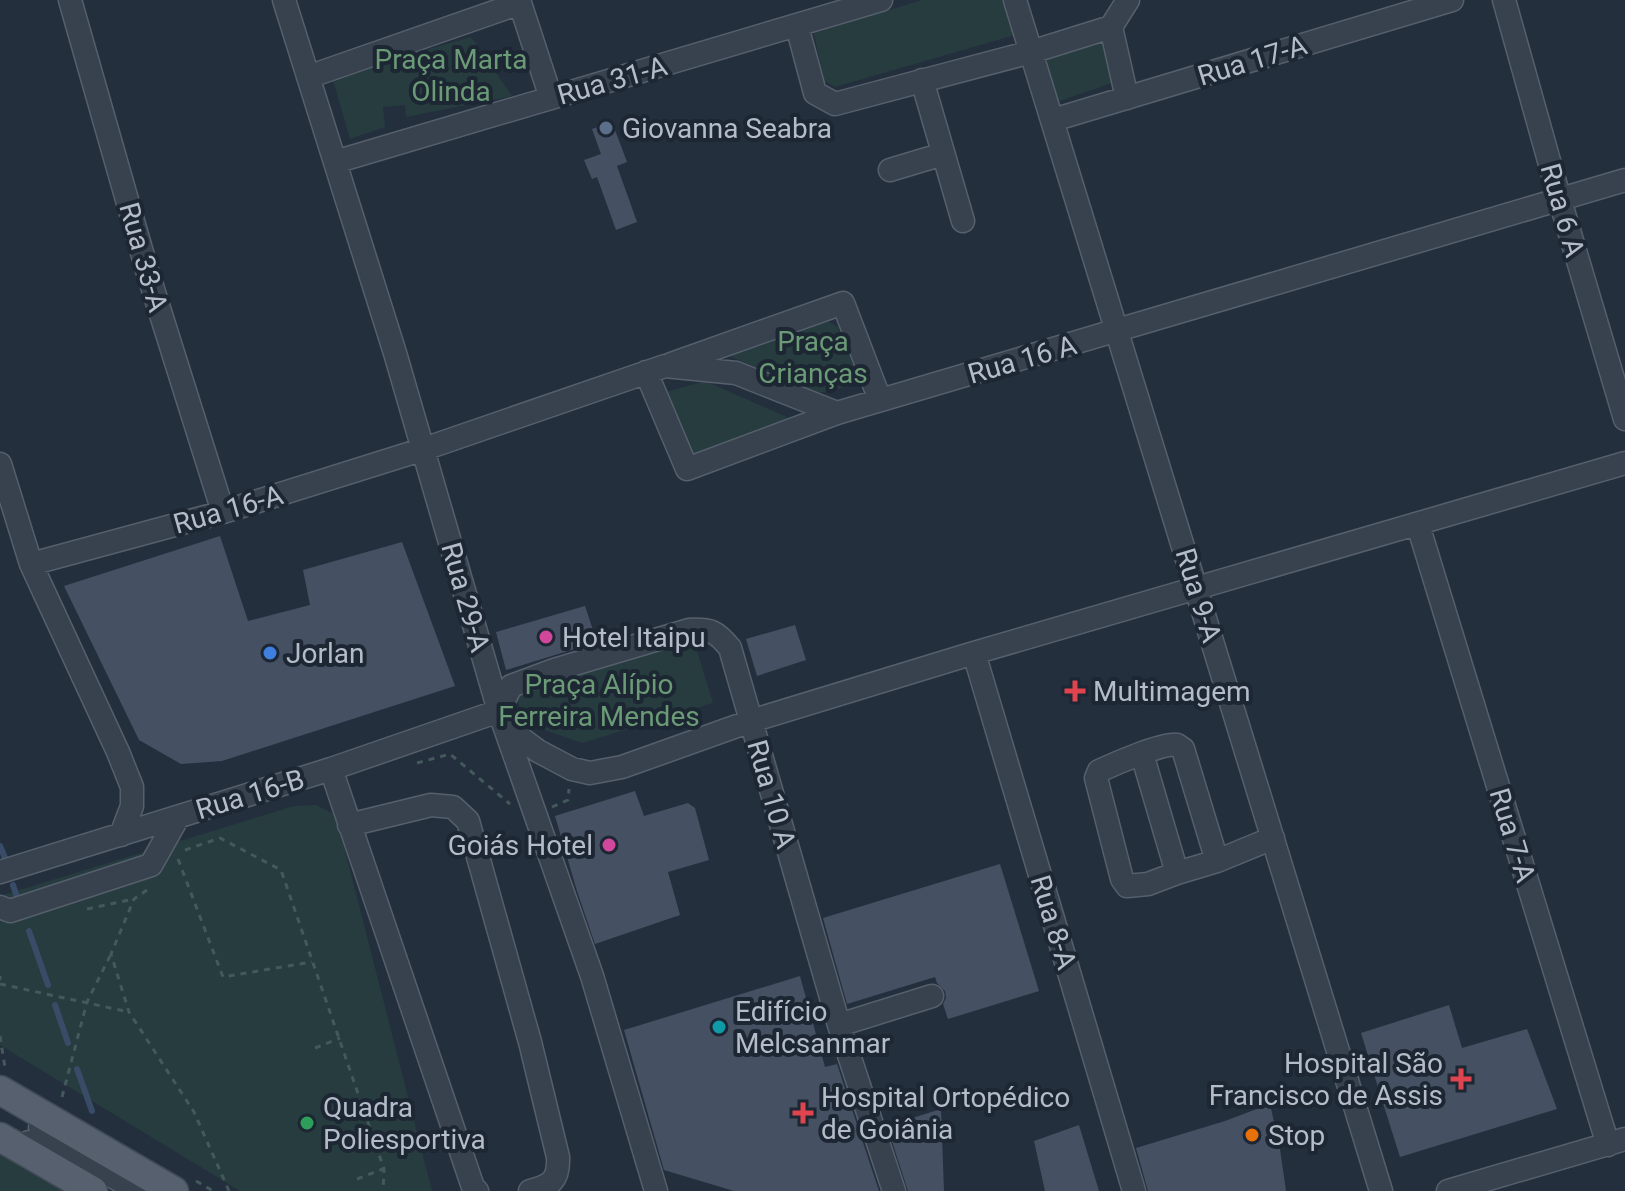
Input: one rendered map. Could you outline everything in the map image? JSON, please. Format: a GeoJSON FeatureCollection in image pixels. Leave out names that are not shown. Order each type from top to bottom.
{"type":"FeatureCollection","features":[{"type":"Feature","properties":{"kind":"main road"},"geometry":{"type":"LineString","coordinates":[[3,1079],[55,1123],[174,1191]]}},
{"type":"Feature","properties":{"kind":"main road"},"geometry":{"type":"LineString","coordinates":[[0,1137],[92,1177]]}},
{"type":"Feature","properties":{"kind":"street","name":"Rua 33-A"},"geometry":{"type":"LineString","coordinates":[[70,0],[147,270],[223,512]]}},
{"type":"Feature","properties":{"kind":"street","name":"Rua 29-A"},"geometry":{"type":"LineString","coordinates":[[284,0],[424,449],[499,711],[592,976],[656,1191]]}},
{"type":"Feature","properties":{"kind":"street","name":"Rua 31-A"},"geometry":{"type":"LineString","coordinates":[[335,162],[881,0]]}},
{"type":"Feature","properties":{"kind":"street","name":"Rua 9-A"},"geometry":{"type":"LineString","coordinates":[[1015,0],[1381,1191]]}},
{"type":"Feature","properties":{"kind":"street"},"geometry":{"type":"LineString","coordinates":[[797,26],[815,93],[835,104],[1031,52],[1111,27],[1128,0]]}},
{"type":"Feature","properties":{"kind":"street","name":"Rua 17-A"},"geometry":{"type":"LineString","coordinates":[[1053,120],[1452,0]]}},
{"type":"Feature","properties":{"kind":"street","name":"Rua 6 A"},"geometry":{"type":"LineString","coordinates":[[1504,0],[1625,419]]}},
{"type":"Feature","properties":{"kind":"street"},"geometry":{"type":"LineString","coordinates":[[308,77],[520,3],[551,98]]}},
{"type":"Feature","properties":{"kind":"street"},"geometry":{"type":"LineString","coordinates":[[1111,27],[1127,98]]}},
{"type":"Feature","properties":{"kind":"street"},"geometry":{"type":"LineString","coordinates":[[922,80],[963,221]]}},
{"type":"Feature","properties":{"kind":"street"},"geometry":{"type":"LineString","coordinates":[[890,170],[943,154]]}},
{"type":"Feature","properties":{"kind":"street","name":"Rua 16 A"},"geometry":{"type":"LineString","coordinates":[[655,369],[687,469],[837,413],[1625,180]]}},
{"type":"Feature","properties":{"kind":"street"},"geometry":{"type":"LineString","coordinates":[[424,449],[843,303],[880,400]]}},
{"type":"Feature","properties":{"kind":"street"},"geometry":{"type":"LineString","coordinates":[[655,369],[736,373],[837,413]]}},
{"type":"Feature","properties":{"kind":"street","name":"Rua 16-A"},"geometry":{"type":"LineString","coordinates":[[31,564],[223,512],[424,449]]}},
{"type":"Feature","properties":{"kind":"street"},"geometry":{"type":"LineString","coordinates":[[499,711],[522,739],[572,769],[590,773],[622,767],[751,721],[974,653],[1625,463]]}},
{"type":"Feature","properties":{"kind":"street"},"geometry":{"type":"LineString","coordinates":[[0,464],[31,564],[132,787],[132,806],[121,835]]}},
{"type":"Feature","properties":{"kind":"street","name":"Rua 7-A"},"geometry":{"type":"LineString","coordinates":[[1418,525],[1616,1142]]}},
{"type":"Feature","properties":{"kind":"street","name":"Rua 10 A"},"geometry":{"type":"LineString","coordinates":[[499,711],[511,686],[554,670],[689,630],[704,629],[718,633],[730,648],[839,1025],[894,1191]]}},
{"type":"Feature","properties":{"kind":"street","name":"Rua 8-A"},"geometry":{"type":"LineString","coordinates":[[974,653],[1134,1191]]}},
{"type":"Feature","properties":{"kind":"street","name":"Rua 16-B"},"geometry":{"type":"LineString","coordinates":[[0,872],[331,769],[499,711]]}},
{"type":"Feature","properties":{"kind":"street"},"geometry":{"type":"LineString","coordinates":[[1222,859],[1183,749],[1171,745],[1099,771],[1096,778],[1122,879],[1127,886],[1148,884],[1222,859],[1275,846]]}},
{"type":"Feature","properties":{"kind":"street"},"geometry":{"type":"LineString","coordinates":[[1142,754],[1177,873]]}},
{"type":"Feature","properties":{"kind":"street"},"geometry":{"type":"LineString","coordinates":[[331,769],[473,1187],[477,1191]]}},
{"type":"Feature","properties":{"kind":"street"},"geometry":{"type":"LineString","coordinates":[[349,825],[431,805],[453,807],[468,821],[530,1042],[558,1157],[555,1178],[545,1187],[530,1191]]}},
{"type":"Feature","properties":{"kind":"street"},"geometry":{"type":"LineString","coordinates":[[0,907],[10,911],[151,865],[178,817]]}},
{"type":"Feature","properties":{"kind":"street"},"geometry":{"type":"LineString","coordinates":[[839,1025],[932,996]]}},
{"type":"Feature","properties":{"kind":"street"},"geometry":{"type":"LineString","coordinates":[[0,1104],[51,1133],[92,1177]]}},
{"type":"Feature","properties":{"kind":"street"},"geometry":{"type":"LineString","coordinates":[[0,1125],[92,1177],[138,1191]]}},
{"type":"Feature","properties":{"kind":"street"},"geometry":{"type":"LineString","coordinates":[[1448,1191],[1616,1142]]}},
{"type":"Feature","properties":{"kind":"path"},"geometry":{"type":"LineString","coordinates":[[408,766],[450,754],[513,807],[517,820],[535,816],[568,800],[572,769]]}},
{"type":"Feature","properties":{"kind":"path"},"geometry":{"type":"LineString","coordinates":[[169,865],[180,852],[220,838],[281,870],[384,1169],[383,1191]]}},
{"type":"Feature","properties":{"kind":"path"},"geometry":{"type":"LineString","coordinates":[[177,855],[223,977],[313,961]]}},
{"type":"Feature","properties":{"kind":"path"},"geometry":{"type":"LineString","coordinates":[[55,1123],[87,1002],[134,899],[154,884]]}},
{"type":"Feature","properties":{"kind":"path"},"geometry":{"type":"LineString","coordinates":[[111,954],[129,1012],[194,1112],[229,1191]]}},
{"type":"Feature","properties":{"kind":"path"},"geometry":{"type":"LineString","coordinates":[[0,980],[129,1012]]}},
{"type":"Feature","properties":{"kind":"path"},"geometry":{"type":"LineString","coordinates":[[0,1036],[3,1079]]}},
{"type":"Feature","properties":{"kind":"path"},"geometry":{"type":"LineString","coordinates":[[315,1048],[340,1038]]}},
{"type":"Feature","properties":{"kind":"path"},"geometry":{"type":"LineString","coordinates":[[357,1179],[384,1169]]}},
{"type":"Feature","properties":{"kind":"green space"},"geometry":{"type":"Polygon","coordinates":[[[922,0],[1004,0],[1015,35],[835,87],[824,81],[814,33],[922,0]]]}},
{"type":"Feature","properties":{"kind":"green space","name":"Praça Marta Olinda"},"geometry":{"type":"Polygon","coordinates":[[[471,37],[512,96],[406,117],[405,105],[383,107],[385,127],[350,139],[332,77],[471,37]]]}},
{"type":"Feature","properties":{"kind":"green space"},"geometry":{"type":"Polygon","coordinates":[[[1102,40],[1112,83],[1054,103],[1039,57],[1102,40]]]}},
{"type":"Feature","properties":{"kind":"green space","name":"Praça Crianças"},"geometry":{"type":"Polygon","coordinates":[[[822,318],[838,327],[860,384],[813,394],[721,352],[822,318]]]}},
{"type":"Feature","properties":{"kind":"green space","name":"Praça Crianças"},"geometry":{"type":"Polygon","coordinates":[[[705,381],[803,424],[688,458],[666,392],[705,381]]]}},
{"type":"Feature","properties":{"kind":"green space","name":"Praça Alípio Ferreira Mendes"},"geometry":{"type":"Polygon","coordinates":[[[692,634],[713,703],[582,743],[545,730],[521,711],[513,687],[692,634]]]}},
{"type":"Feature","properties":{"kind":"green space"},"geometry":{"type":"Polygon","coordinates":[[[316,805],[336,815],[432,1191],[240,1191],[0,1045],[0,896],[294,806],[316,805]]]}},
{"type":"Feature","properties":{"kind":"green space"},"geometry":{"type":"Polygon","coordinates":[[[0,1150],[66,1191],[0,1191],[0,1150]]]}},
{"type":"Feature","properties":{"kind":"building"},"geometry":{"type":"Polygon","coordinates":[[[612,122],[627,162],[617,166],[637,222],[616,230],[597,177],[592,179],[584,160],[601,154],[592,129],[612,122]]]}},
{"type":"Feature","properties":{"kind":"building","name":"Jorlan"},"geometry":{"type":"Polygon","coordinates":[[[220,536],[248,621],[310,605],[303,570],[402,542],[455,686],[222,761],[181,764],[139,740],[64,586],[220,536]]]}},
{"type":"Feature","properties":{"kind":"building","name":"Hotel Itaipu"},"geometry":{"type":"Polygon","coordinates":[[[585,606],[597,642],[506,670],[496,632],[585,606]]]}},
{"type":"Feature","properties":{"kind":"building"},"geometry":{"type":"Polygon","coordinates":[[[795,625],[806,660],[757,676],[746,639],[795,625]]]}},
{"type":"Feature","properties":{"kind":"building"},"geometry":{"type":"Polygon","coordinates":[[[635,791],[644,816],[688,803],[695,808],[709,860],[668,872],[680,915],[595,944],[555,816],[635,791]]]}},
{"type":"Feature","properties":{"kind":"building"},"geometry":{"type":"Polygon","coordinates":[[[1000,864],[1039,991],[948,1019],[943,1004],[945,991],[935,977],[847,1004],[823,918],[1000,864]]]}},
{"type":"Feature","properties":{"kind":"building"},"geometry":{"type":"Polygon","coordinates":[[[800,976],[825,1067],[837,1064],[879,1191],[734,1191],[664,1170],[624,1030],[800,976]]]}},
{"type":"Feature","properties":{"kind":"building","name":"Hospital São Francisco de Assis"},"geometry":{"type":"Polygon","coordinates":[[[1449,1005],[1462,1048],[1527,1029],[1557,1109],[1400,1157],[1361,1033],[1449,1005]]]}},
{"type":"Feature","properties":{"kind":"building"},"geometry":{"type":"Polygon","coordinates":[[[1270,1104],[1286,1191],[1148,1191],[1136,1148],[1270,1104]]]}},
{"type":"Feature","properties":{"kind":"building"},"geometry":{"type":"Polygon","coordinates":[[[941,1109],[944,1191],[908,1191],[887,1126],[941,1109]]]}},
{"type":"Feature","properties":{"kind":"building"},"geometry":{"type":"Polygon","coordinates":[[[1079,1125],[1099,1191],[1045,1191],[1034,1141],[1079,1125]]]}},
{"type":"Feature","properties":{"kind":"waterway"},"geometry":{"type":"LineString","coordinates":[[0,846],[5,858]]}},
{"type":"Feature","properties":{"kind":"waterway"},"geometry":{"type":"LineString","coordinates":[[13,885],[17,897]]}},
{"type":"Feature","properties":{"kind":"waterway"},"geometry":{"type":"LineString","coordinates":[[29,931],[48,985]]}},
{"type":"Feature","properties":{"kind":"waterway"},"geometry":{"type":"LineString","coordinates":[[55,1005],[68,1043]]}},
{"type":"Feature","properties":{"kind":"waterway"},"geometry":{"type":"LineString","coordinates":[[77,1069],[92,1111]]}},
{"type":"Feature","properties":{"kind":"place","name":"Giovanna Seabra"},"geometry":{"type":"Point","coordinates":[606,128]}},
{"type":"Feature","properties":{"kind":"place","name":"Hotel Itaipu"},"geometry":{"type":"Point","coordinates":[546,637]}},
{"type":"Feature","properties":{"kind":"place","name":"Jorlan"},"geometry":{"type":"Point","coordinates":[270,653]}},
{"type":"Feature","properties":{"kind":"place","name":"Multimagem"},"geometry":{"type":"Point","coordinates":[1075,691]}},
{"type":"Feature","properties":{"kind":"place","name":"Goiás Hotel"},"geometry":{"type":"Point","coordinates":[609,845]}},
{"type":"Feature","properties":{"kind":"place","name":"Edifício Melcsanmar"},"geometry":{"type":"Point","coordinates":[719,1027]}},
{"type":"Feature","properties":{"kind":"place","name":"Hospital São Francisco de Assis"},"geometry":{"type":"Point","coordinates":[1461,1079]}},
{"type":"Feature","properties":{"kind":"place","name":"Hospital Ortopédico de Goiânia"},"geometry":{"type":"Point","coordinates":[803,1113]}},
{"type":"Feature","properties":{"kind":"place","name":"Quadra Poliesportiva"},"geometry":{"type":"Point","coordinates":[307,1123]}},
{"type":"Feature","properties":{"kind":"place","name":"Stop"},"geometry":{"type":"Point","coordinates":[1252,1135]}}]}
